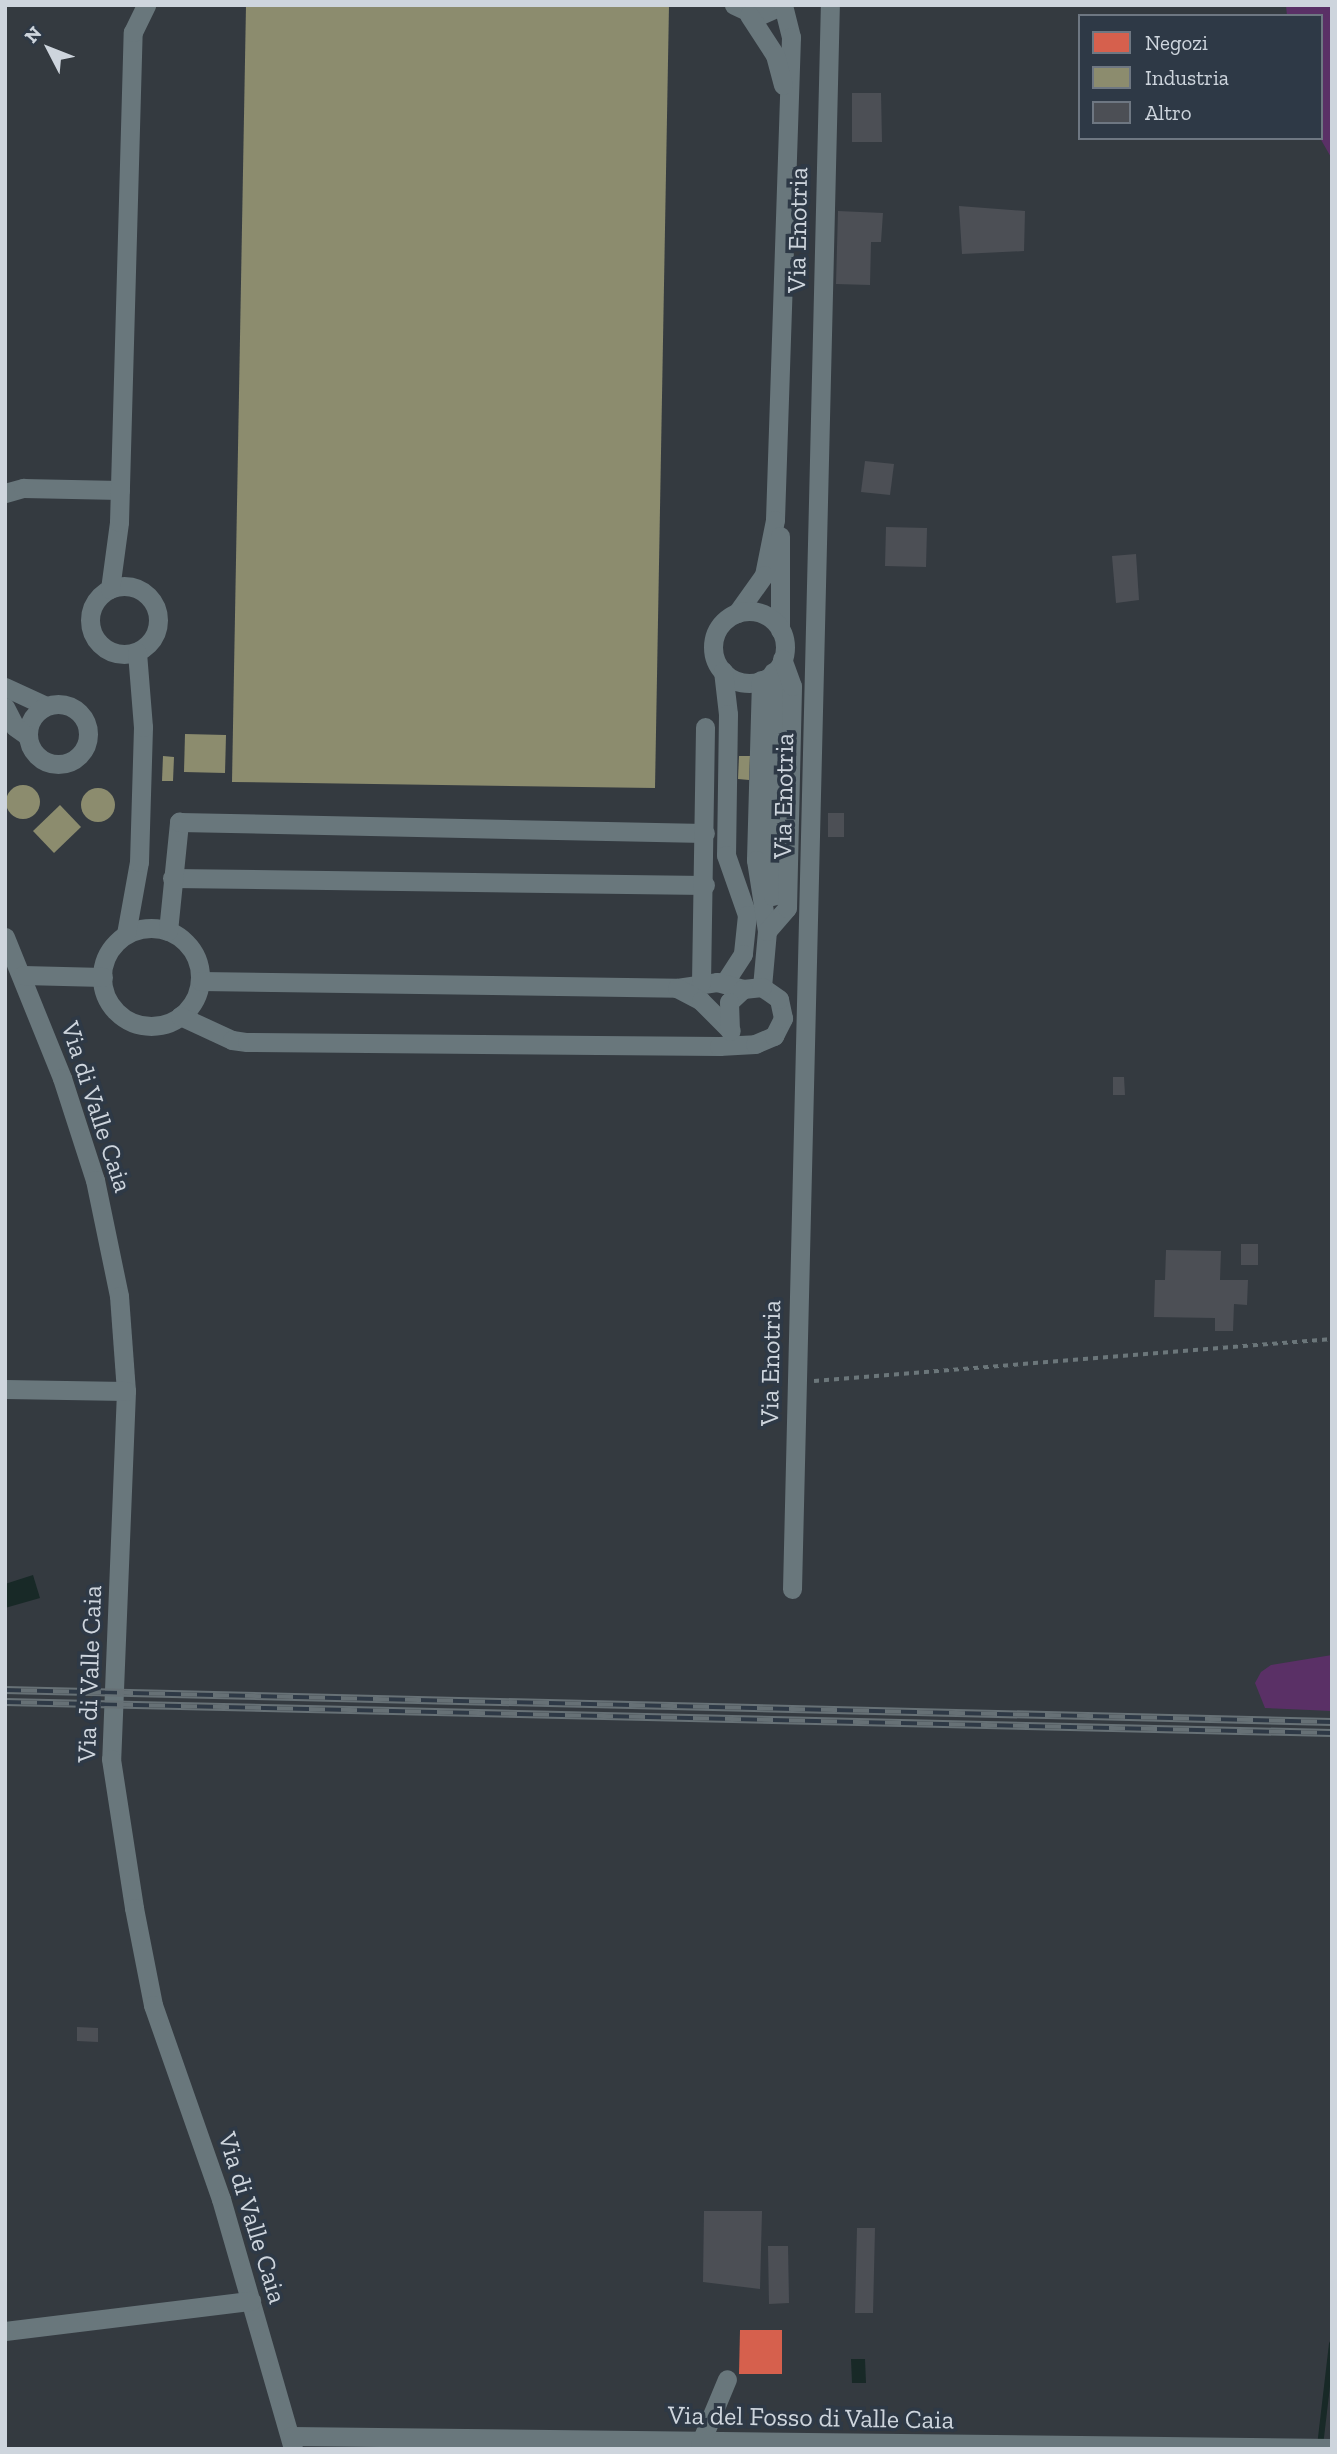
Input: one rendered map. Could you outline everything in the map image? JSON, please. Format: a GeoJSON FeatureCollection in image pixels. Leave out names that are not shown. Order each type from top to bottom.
{"type":"FeatureCollection","features":[{"type":"Feature","properties":{"kind":"street"},"geometry":{"type":"LineString","coordinates":[[110,589],[118,541],[133,32],[146,5]]}},
{"type":"Feature","properties":{"kind":"street"},"geometry":{"type":"LineString","coordinates":[[724,983],[743,954],[747,915],[726,855],[728,715],[723,671],[714,654],[715,634],[737,613],[764,575],[775,520],[791,37],[783,5],[768,15],[742,10]]}},
{"type":"Feature","properties":{"kind":"street","name":"Via Enotria"},"geometry":{"type":"LineString","coordinates":[[792,1589],[830,5]]}},
{"type":"Feature","properties":{"kind":"street"},"geometry":{"type":"LineString","coordinates":[[742,10],[775,55],[787,111]]}},
{"type":"Feature","properties":{"kind":"street"},"geometry":{"type":"LineString","coordinates":[[11,487],[120,490]]}},
{"type":"Feature","properties":{"kind":"street"},"geometry":{"type":"LineString","coordinates":[[738,1036],[729,1002],[753,988],[767,931],[756,860],[772,670],[780,630],[781,539],[775,520]]}},
{"type":"Feature","properties":{"kind":"street"},"geometry":{"type":"LineString","coordinates":[[118,541],[139,590],[153,602],[158,621],[152,639],[137,652],[109,651],[90,629],[95,601],[110,589],[139,590]]}},
{"type":"Feature","properties":{"kind":"street"},"geometry":{"type":"LineString","coordinates":[[737,613],[766,615],[780,630]]}},
{"type":"Feature","properties":{"kind":"street"},"geometry":{"type":"LineString","coordinates":[[127,934],[139,862],[143,719],[137,652]]}},
{"type":"Feature","properties":{"kind":"street"},"geometry":{"type":"LineString","coordinates":[[723,671],[741,681],[772,670]]}},
{"type":"Feature","properties":{"kind":"street"},"geometry":{"type":"LineString","coordinates":[[767,931],[787,908],[792,686],[772,670]]}},
{"type":"Feature","properties":{"kind":"street"},"geometry":{"type":"LineString","coordinates":[[5,687],[46,706],[65,705],[81,714],[88,731],[83,750],[69,762],[51,763],[35,754],[28,736],[32,718],[46,706]]}},
{"type":"Feature","properties":{"kind":"street"},"geometry":{"type":"LineString","coordinates":[[5,707],[15,727],[28,736]]}},
{"type":"Feature","properties":{"kind":"street"},"geometry":{"type":"LineString","coordinates":[[701,983],[705,885],[705,727]]}},
{"type":"Feature","properties":{"kind":"street"},"geometry":{"type":"LineString","coordinates":[[169,931],[172,878],[177,869],[179,822],[705,833]]}},
{"type":"Feature","properties":{"kind":"street"},"geometry":{"type":"LineString","coordinates":[[172,878],[705,885]]}},
{"type":"Feature","properties":{"kind":"street"},"geometry":{"type":"LineString","coordinates":[[149,928],[169,931],[190,947],[200,981],[192,1003],[180,1016],[153,1026],[130,1021],[112,1006],[103,977],[110,951],[127,934],[149,928]]}},
{"type":"Feature","properties":{"kind":"street","name":"Via di Valle Caia"},"geometry":{"type":"LineString","coordinates":[[5,937],[23,975],[95,1180],[119,1296],[125,1391],[111,1759],[153,2005],[251,2301],[292,2442]]}},
{"type":"Feature","properties":{"kind":"street"},"geometry":{"type":"LineString","coordinates":[[23,975],[103,977]]}},
{"type":"Feature","properties":{"kind":"street"},"geometry":{"type":"LineString","coordinates":[[200,981],[677,988],[701,983],[724,983],[772,992],[783,1009],[780,1028],[765,1042],[738,1036],[701,1001],[677,988]]}},
{"type":"Feature","properties":{"kind":"street"},"geometry":{"type":"LineString","coordinates":[[180,1016],[232,1040],[247,1042],[719,1046],[738,1036]]}},
{"type":"Feature","properties":{"kind":"street"},"geometry":{"type":"LineString","coordinates":[[5,1389],[125,1391]]}},
{"type":"Feature","properties":{"kind":"street"},"geometry":{"type":"LineString","coordinates":[[5,2330],[251,2301]]}},
{"type":"Feature","properties":{"kind":"street"},"geometry":{"type":"LineString","coordinates":[[700,2444],[727,2379]]}},
{"type":"Feature","properties":{"kind":"street","name":"Via del Fosso di Valle Caia"},"geometry":{"type":"LineString","coordinates":[[292,2442],[1331,2448]]}},
{"type":"Feature","properties":{"kind":"path"},"geometry":{"type":"LineString","coordinates":[[797,1382],[1332,1339]]}},
{"type":"Feature","properties":{"kind":"shaded area"},"geometry":{"type":"Polygon","coordinates":[[[1286,5],[1332,5],[1332,159],[1321,140],[1323,14],[1287,14],[1286,5]]]}},
{"type":"Feature","properties":{"kind":"shaded area"},"geometry":{"type":"Polygon","coordinates":[[[33,1575],[40,1598],[5,1608],[5,1584],[33,1575]]]}},
{"type":"Feature","properties":{"kind":"shaded area"},"geometry":{"type":"Polygon","coordinates":[[[1332,1655],[1332,1711],[1265,1708],[1255,1683],[1261,1672],[1271,1665],[1332,1655]]]}},
{"type":"Feature","properties":{"kind":"shaded area"},"geometry":{"type":"Polygon","coordinates":[[[851,2359],[865,2359],[866,2383],[852,2383],[851,2359]]]}},
{"type":"Feature","properties":{"kind":"building: Negozi"},"geometry":{"type":"Polygon","coordinates":[[[740,2330],[782,2330],[782,2374],[739,2374],[740,2330]]]}},
{"type":"Feature","properties":{"kind":"building: Industria"},"geometry":{"type":"Polygon","coordinates":[[[246,5],[669,5],[655,788],[232,782],[246,5]]]}},
{"type":"Feature","properties":{"kind":"building: Industria"},"geometry":{"type":"Polygon","coordinates":[[[185,734],[226,735],[225,773],[184,772],[185,734]]]}},
{"type":"Feature","properties":{"kind":"building: Industria"},"geometry":{"type":"Polygon","coordinates":[[[163,756],[174,757],[173,781],[162,781],[163,756]]]}},
{"type":"Feature","properties":{"kind":"building: Industria"},"geometry":{"type":"Polygon","coordinates":[[[739,756],[750,756],[749,780],[738,779],[739,756]]]}},
{"type":"Feature","properties":{"kind":"building: Industria"},"geometry":{"type":"Polygon","coordinates":[[[23,785],[35,790],[40,802],[35,814],[23,819],[11,814],[6,802],[11,790],[23,785]]]}},
{"type":"Feature","properties":{"kind":"building: Industria"},"geometry":{"type":"Polygon","coordinates":[[[98,788],[110,793],[115,805],[110,817],[98,822],[86,817],[81,805],[86,793],[98,788]]]}},
{"type":"Feature","properties":{"kind":"building: Industria"},"geometry":{"type":"Polygon","coordinates":[[[60,805],[81,827],[54,853],[33,831],[60,805]]]}},
{"type":"Feature","properties":{"kind":"building: Altro"},"geometry":{"type":"Polygon","coordinates":[[[852,93],[881,93],[882,142],[852,142],[852,93]]]}},
{"type":"Feature","properties":{"kind":"building: Altro"},"geometry":{"type":"Polygon","coordinates":[[[959,206],[1025,211],[1024,251],[962,254],[959,206]]]}},
{"type":"Feature","properties":{"kind":"building: Altro"},"geometry":{"type":"Polygon","coordinates":[[[838,211],[883,213],[881,242],[871,242],[870,285],[836,284],[838,211]]]}},
{"type":"Feature","properties":{"kind":"building: Altro"},"geometry":{"type":"Polygon","coordinates":[[[865,461],[894,464],[890,495],[861,492],[865,461]]]}},
{"type":"Feature","properties":{"kind":"building: Altro"},"geometry":{"type":"Polygon","coordinates":[[[886,527],[927,528],[926,567],[885,566],[886,527]]]}},
{"type":"Feature","properties":{"kind":"building: Altro"},"geometry":{"type":"Polygon","coordinates":[[[1136,554],[1139,600],[1116,603],[1112,556],[1136,554]]]}},
{"type":"Feature","properties":{"kind":"building: Altro"},"geometry":{"type":"Polygon","coordinates":[[[828,813],[844,813],[844,837],[828,837],[828,813]]]}},
{"type":"Feature","properties":{"kind":"building: Altro"},"geometry":{"type":"Polygon","coordinates":[[[1113,1077],[1124,1077],[1125,1095],[1113,1095],[1113,1077]]]}},
{"type":"Feature","properties":{"kind":"building: Altro"},"geometry":{"type":"Polygon","coordinates":[[[1241,1244],[1258,1244],[1258,1265],[1241,1265],[1241,1244]]]}},
{"type":"Feature","properties":{"kind":"building: Altro"},"geometry":{"type":"Polygon","coordinates":[[[1166,1250],[1221,1251],[1220,1280],[1248,1280],[1247,1305],[1234,1304],[1233,1331],[1215,1331],[1215,1318],[1154,1317],[1155,1280],[1165,1280],[1166,1250]]]}},
{"type":"Feature","properties":{"kind":"building: Altro"},"geometry":{"type":"Polygon","coordinates":[[[77,2027],[98,2028],[98,2042],[77,2041],[77,2027]]]}},
{"type":"Feature","properties":{"kind":"building: Altro"},"geometry":{"type":"Polygon","coordinates":[[[704,2211],[762,2211],[760,2289],[703,2282],[704,2211]]]}},
{"type":"Feature","properties":{"kind":"building: Altro"},"geometry":{"type":"Polygon","coordinates":[[[857,2228],[875,2228],[873,2313],[855,2313],[857,2228]]]}},
{"type":"Feature","properties":{"kind":"building: Altro"},"geometry":{"type":"Polygon","coordinates":[[[768,2246],[788,2246],[789,2303],[769,2304],[768,2246]]]}},
{"type":"Feature","properties":{"kind":"waterway"},"geometry":{"type":"LineString","coordinates":[[1320,2446],[1332,2344]]}},
{"type":"Feature","properties":{"kind":"railway"},"geometry":{"type":"LineString","coordinates":[[5,1690],[1332,1722]]}},
{"type":"Feature","properties":{"kind":"railway"},"geometry":{"type":"LineString","coordinates":[[5,1702],[1332,1733]]}}]}
